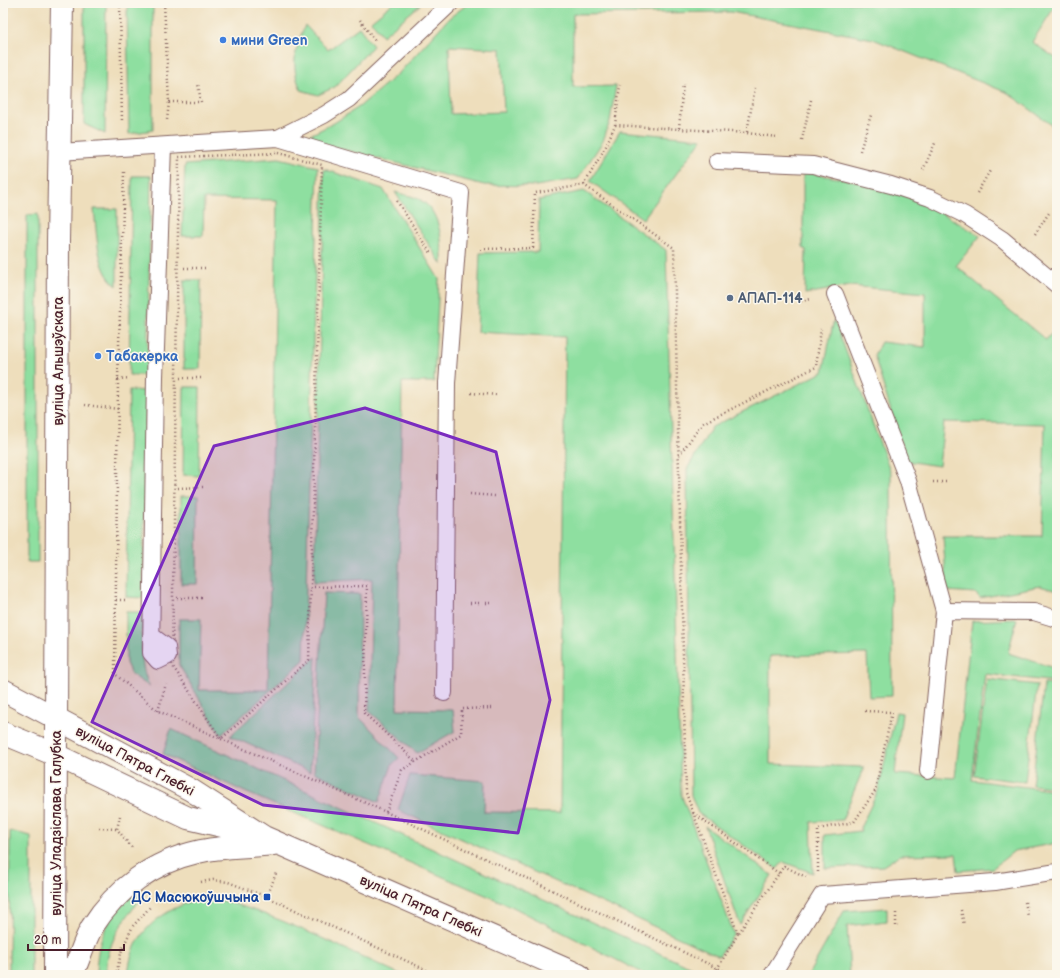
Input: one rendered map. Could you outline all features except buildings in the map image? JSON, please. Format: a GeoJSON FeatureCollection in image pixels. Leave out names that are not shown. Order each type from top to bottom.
{"type":"FeatureCollection","features":[{"type":"Feature","properties":{"kind":"main road","name":"вуліца Альшэўскага"},"geometry":{"type":"LineString","coordinates":[[56,719],[59,152],[62,3]]}},
{"type":"Feature","properties":{"kind":"main road","name":"вуліца Пятра Глебкі"},"geometry":{"type":"LineString","coordinates":[[3,690],[191,790],[272,840],[579,975]]}},
{"type":"Feature","properties":{"kind":"main road","name":"вуліца Уладзіслава Галубка"},"geometry":{"type":"LineString","coordinates":[[55,975],[56,719]]}},
{"type":"Feature","properties":{"kind":"main road","name":"вуліца Пятра Глебкі"},"geometry":{"type":"LineString","coordinates":[[3,733],[56,755],[188,818],[272,840]]}},
{"type":"Feature","properties":{"kind":"main road"},"geometry":{"type":"LineString","coordinates":[[72,975],[92,928],[122,891],[134,880],[164,863],[198,852],[272,840]]}},
{"type":"Feature","properties":{"kind":"lane"},"geometry":{"type":"LineString","coordinates":[[278,138],[324,115],[349,99],[451,3]]}},
{"type":"Feature","properties":{"kind":"lane"},"geometry":{"type":"LineString","coordinates":[[59,152],[278,138],[461,193],[447,383],[444,693]]}},
{"type":"Feature","properties":{"kind":"lane"},"geometry":{"type":"LineString","coordinates":[[152,636],[155,377],[163,146]]}},
{"type":"Feature","properties":{"kind":"lane"},"geometry":{"type":"LineString","coordinates":[[717,161],[813,165],[891,185],[930,198],[965,215],[1002,239],[1057,285]]}},
{"type":"Feature","properties":{"kind":"lane"},"geometry":{"type":"LineString","coordinates":[[835,294],[908,481],[944,611],[928,771]]}},
{"type":"Feature","properties":{"kind":"lane"},"geometry":{"type":"LineString","coordinates":[[944,611],[1034,612],[1057,619]]}},
{"type":"Feature","properties":{"kind":"lane"},"geometry":{"type":"LineString","coordinates":[[772,975],[822,895],[952,886],[1037,876],[1057,872]]}},
{"type":"Feature","properties":{"kind":"path"},"geometry":{"type":"LineString","coordinates":[[120,3],[122,149],[124,162],[118,379],[119,409],[116,674],[158,711],[386,812],[732,975]]}},
{"type":"Feature","properties":{"kind":"path"},"geometry":{"type":"LineString","coordinates":[[163,146],[169,102],[164,3]]}},
{"type":"Feature","properties":{"kind":"path"},"geometry":{"type":"LineString","coordinates":[[360,20],[376,43]]}},
{"type":"Feature","properties":{"kind":"path"},"geometry":{"type":"LineString","coordinates":[[169,102],[201,102],[198,84]]}},
{"type":"Feature","properties":{"kind":"path"},"geometry":{"type":"LineString","coordinates":[[615,125],[620,84]]}},
{"type":"Feature","properties":{"kind":"path"},"geometry":{"type":"LineString","coordinates":[[678,128],[683,84]]}},
{"type":"Feature","properties":{"kind":"path"},"geometry":{"type":"LineString","coordinates":[[747,132],[755,88]]}},
{"type":"Feature","properties":{"kind":"path"},"geometry":{"type":"LineString","coordinates":[[802,140],[811,100]]}},
{"type":"Feature","properties":{"kind":"path"},"geometry":{"type":"LineString","coordinates":[[859,156],[871,115]]}},
{"type":"Feature","properties":{"kind":"path"},"geometry":{"type":"LineString","coordinates":[[922,172],[936,141]]}},
{"type":"Feature","properties":{"kind":"path"},"geometry":{"type":"LineString","coordinates":[[170,672],[172,665],[174,598],[179,157],[278,153],[329,167]]}},
{"type":"Feature","properties":{"kind":"path"},"geometry":{"type":"LineString","coordinates":[[221,739],[309,660],[322,165]]}},
{"type":"Feature","properties":{"kind":"path"},"geometry":{"type":"LineString","coordinates":[[974,198],[991,168]]}},
{"type":"Feature","properties":{"kind":"path"},"geometry":{"type":"LineString","coordinates":[[474,249],[533,248],[535,194],[584,185],[674,248],[686,793],[692,813],[738,934]]}},
{"type":"Feature","properties":{"kind":"path"},"geometry":{"type":"LineString","coordinates":[[396,199],[454,291]]}},
{"type":"Feature","properties":{"kind":"path"},"geometry":{"type":"LineString","coordinates":[[1032,238],[1049,213]]}},
{"type":"Feature","properties":{"kind":"path"},"geometry":{"type":"LineString","coordinates":[[178,268],[205,268]]}},
{"type":"Feature","properties":{"kind":"path"},"geometry":{"type":"LineString","coordinates":[[679,455],[703,423],[816,367],[821,328]]}},
{"type":"Feature","properties":{"kind":"path"},"geometry":{"type":"LineString","coordinates":[[176,378],[204,378]]}},
{"type":"Feature","properties":{"kind":"path"},"geometry":{"type":"LineString","coordinates":[[469,393],[497,395]]}},
{"type":"Feature","properties":{"kind":"path"},"geometry":{"type":"LineString","coordinates":[[58,403],[119,409]]}},
{"type":"Feature","properties":{"kind":"path"},"geometry":{"type":"LineString","coordinates":[[175,488],[204,487]]}},
{"type":"Feature","properties":{"kind":"path"},"geometry":{"type":"LineString","coordinates":[[467,494],[495,496]]}},
{"type":"Feature","properties":{"kind":"path"},"geometry":{"type":"LineString","coordinates":[[310,587],[367,586],[364,714],[416,762]]}},
{"type":"Feature","properties":{"kind":"path"},"geometry":{"type":"LineString","coordinates":[[174,598],[203,598]]}},
{"type":"Feature","properties":{"kind":"path"},"geometry":{"type":"LineString","coordinates":[[464,603],[494,603]]}},
{"type":"Feature","properties":{"kind":"path"},"geometry":{"type":"LineString","coordinates":[[172,665],[221,739]]}},
{"type":"Feature","properties":{"kind":"path"},"geometry":{"type":"LineString","coordinates":[[158,711],[168,680]]}},
{"type":"Feature","properties":{"kind":"path"},"geometry":{"type":"LineString","coordinates":[[462,709],[493,708]]}},
{"type":"Feature","properties":{"kind":"path"},"geometry":{"type":"LineString","coordinates":[[818,875],[818,829],[854,822],[875,791],[892,712],[864,712]]}},
{"type":"Feature","properties":{"kind":"path"},"geometry":{"type":"LineString","coordinates":[[386,812],[402,770]]}},
{"type":"Feature","properties":{"kind":"path"},"geometry":{"type":"LineString","coordinates":[[692,813],[780,874]]}},
{"type":"Feature","properties":{"kind":"path"},"geometry":{"type":"LineString","coordinates":[[117,829],[120,814]]}},
{"type":"Feature","properties":{"kind":"path"},"geometry":{"type":"LineString","coordinates":[[100,828],[117,829],[135,852]]}},
{"type":"Feature","properties":{"kind":"path"},"geometry":{"type":"LineString","coordinates":[[717,969],[738,934],[784,866],[811,880]]}},
{"type":"Feature","properties":{"kind":"path"},"geometry":{"type":"LineString","coordinates":[[194,883],[213,880],[228,882],[267,897],[436,974],[449,975]]}},
{"type":"Feature","properties":{"kind":"path"},"geometry":{"type":"LineString","coordinates":[[116,975],[122,949],[133,926],[154,902]]}},
{"type":"Feature","properties":{"kind":"path"},"geometry":{"type":"LineString","coordinates":[[961,906],[964,925]]}},
{"type":"Feature","properties":{"kind":"highlighted area"},"geometry":{"type":"Polygon","coordinates":[[[365,408],[496,452],[550,700],[518,833],[263,805],[92,722],[214,446],[365,408]]]}},
{"type":"Feature","properties":{"kind":"green space"},"geometry":{"type":"Polygon","coordinates":[[[84,3],[106,3],[105,134],[84,124],[84,3]]]}},
{"type":"Feature","properties":{"kind":"green space"},"geometry":{"type":"Polygon","coordinates":[[[127,3],[153,3],[153,130],[129,134],[127,3]]]}},
{"type":"Feature","properties":{"kind":"green space"},"geometry":{"type":"Polygon","coordinates":[[[393,3],[421,4],[383,36],[371,21],[393,3]]]}},
{"type":"Feature","properties":{"kind":"green space"},"geometry":{"type":"Polygon","coordinates":[[[469,3],[1057,3],[1032,42],[1057,59],[1057,129],[1008,93],[873,39],[731,12],[573,14],[573,87],[616,86],[610,121],[603,141],[578,179],[536,186],[484,185],[302,139],[334,123],[359,107],[400,72],[449,18],[469,3]],[[449,46],[451,114],[504,112],[501,49],[449,46]]]}},
{"type":"Feature","properties":{"kind":"green space"},"geometry":{"type":"Polygon","coordinates":[[[305,25],[328,50],[359,27],[373,46],[335,87],[318,95],[301,90],[296,73],[296,50],[305,25]]]}},
{"type":"Feature","properties":{"kind":"green space"},"geometry":{"type":"Polygon","coordinates":[[[620,131],[702,139],[643,219],[590,181],[620,131]]]}},
{"type":"Feature","properties":{"kind":"green space"},"geometry":{"type":"Polygon","coordinates":[[[279,158],[318,167],[304,660],[221,735],[179,665],[179,619],[201,619],[199,690],[268,690],[277,200],[204,199],[203,236],[182,236],[185,165],[279,158]]]}},
{"type":"Feature","properties":{"kind":"green space"},"geometry":{"type":"Polygon","coordinates":[[[324,169],[383,189],[439,279],[434,382],[402,382],[397,709],[453,710],[455,731],[417,753],[369,711],[372,579],[314,582],[324,169]]]}},
{"type":"Feature","properties":{"kind":"green space"},"geometry":{"type":"Polygon","coordinates":[[[803,172],[855,181],[919,199],[980,236],[956,266],[1046,340],[1057,327],[1057,591],[1040,586],[980,598],[975,593],[947,591],[943,536],[1042,536],[1045,424],[944,422],[939,466],[906,461],[874,355],[881,342],[925,347],[925,293],[850,286],[805,294],[806,250],[803,248],[803,172]]]}},
{"type":"Feature","properties":{"kind":"green space"},"geometry":{"type":"Polygon","coordinates":[[[132,176],[151,176],[147,375],[129,375],[132,176]]]}},
{"type":"Feature","properties":{"kind":"green space"},"geometry":{"type":"Polygon","coordinates":[[[584,191],[666,250],[681,794],[734,934],[719,956],[398,810],[410,775],[485,781],[484,812],[560,813],[565,337],[477,332],[480,253],[538,252],[539,200],[584,191]]]}},
{"type":"Feature","properties":{"kind":"green space"},"geometry":{"type":"Polygon","coordinates":[[[395,192],[419,199],[429,207],[434,214],[440,230],[442,265],[395,192]]]}},
{"type":"Feature","properties":{"kind":"green space"},"geometry":{"type":"Polygon","coordinates":[[[94,209],[117,209],[117,286],[110,279],[101,261],[94,209]]]}},
{"type":"Feature","properties":{"kind":"green space"},"geometry":{"type":"Polygon","coordinates":[[[38,214],[38,562],[27,562],[27,215],[38,214]]]}},
{"type":"Feature","properties":{"kind":"green space"},"geometry":{"type":"Polygon","coordinates":[[[184,280],[201,280],[200,369],[184,369],[184,280]]]}},
{"type":"Feature","properties":{"kind":"green space"},"geometry":{"type":"Polygon","coordinates":[[[834,319],[891,473],[892,696],[869,697],[867,654],[770,656],[770,764],[864,767],[842,820],[811,822],[813,873],[783,862],[777,869],[698,813],[691,795],[687,469],[712,427],[823,372],[834,319]]]}},
{"type":"Feature","properties":{"kind":"green space"},"geometry":{"type":"Polygon","coordinates":[[[184,387],[200,387],[199,476],[183,475],[184,387]]]}},
{"type":"Feature","properties":{"kind":"green space"},"geometry":{"type":"Polygon","coordinates":[[[129,390],[146,391],[143,598],[126,597],[129,390]]]}},
{"type":"Feature","properties":{"kind":"green space"},"geometry":{"type":"Polygon","coordinates":[[[181,496],[198,496],[197,584],[181,584],[181,496]]]}},
{"type":"Feature","properties":{"kind":"green space"},"geometry":{"type":"Polygon","coordinates":[[[324,593],[360,594],[359,717],[399,758],[392,765],[379,802],[314,772],[324,593]]]}},
{"type":"Feature","properties":{"kind":"green space"},"geometry":{"type":"Polygon","coordinates":[[[126,612],[143,612],[142,660],[146,678],[150,687],[131,674],[126,663],[126,612]]]}},
{"type":"Feature","properties":{"kind":"green space"},"geometry":{"type":"Polygon","coordinates":[[[1017,619],[1008,653],[1057,669],[1057,682],[985,674],[972,780],[1057,791],[1057,843],[1014,851],[993,868],[958,871],[956,854],[900,855],[883,866],[825,868],[825,835],[861,831],[860,828],[878,791],[896,712],[902,713],[895,774],[955,778],[972,621],[1017,619]]]}},
{"type":"Feature","properties":{"kind":"green space"},"geometry":{"type":"Polygon","coordinates":[[[316,657],[310,772],[230,736],[316,657]]]}},
{"type":"Feature","properties":{"kind":"green space"},"geometry":{"type":"Polygon","coordinates":[[[987,679],[1037,685],[1025,782],[974,776],[987,679]]]}},
{"type":"Feature","properties":{"kind":"green space"},"geometry":{"type":"Polygon","coordinates":[[[1044,684],[1057,685],[1057,788],[1032,785],[1044,684]]]}},
{"type":"Feature","properties":{"kind":"green space"},"geometry":{"type":"Polygon","coordinates":[[[171,729],[707,975],[646,975],[511,906],[245,792],[163,754],[171,729]]]}},
{"type":"Feature","properties":{"kind":"green space"},"geometry":{"type":"Polygon","coordinates":[[[705,826],[772,875],[740,925],[705,826]]]}},
{"type":"Feature","properties":{"kind":"green space"},"geometry":{"type":"Polygon","coordinates":[[[10,831],[31,836],[31,975],[9,975],[10,831]]]}},
{"type":"Feature","properties":{"kind":"green space"},"geometry":{"type":"Polygon","coordinates":[[[137,891],[140,900],[116,934],[109,953],[106,975],[96,975],[99,949],[106,928],[118,909],[137,891]]]}},
{"type":"Feature","properties":{"kind":"green space"},"geometry":{"type":"Polygon","coordinates":[[[205,896],[281,920],[402,975],[128,975],[131,959],[136,945],[143,933],[164,915],[190,901],[205,896]]]}},
{"type":"Feature","properties":{"kind":"green space"},"geometry":{"type":"Polygon","coordinates":[[[887,908],[887,921],[847,926],[850,975],[808,975],[844,911],[887,908]]]}},
{"type":"Feature","properties":{"kind":"place","name":"мини Green"},"geometry":{"type":"Point","coordinates":[223,40]}},
{"type":"Feature","properties":{"kind":"place","name":"АПАП-114"},"geometry":{"type":"Point","coordinates":[730,298]}},
{"type":"Feature","properties":{"kind":"place","name":"Табакерка"},"geometry":{"type":"Point","coordinates":[98,356]}},
{"type":"Feature","properties":{"kind":"place","name":"ДС Масюкоўшчына"},"geometry":{"type":"Point","coordinates":[267,897]}}]}
